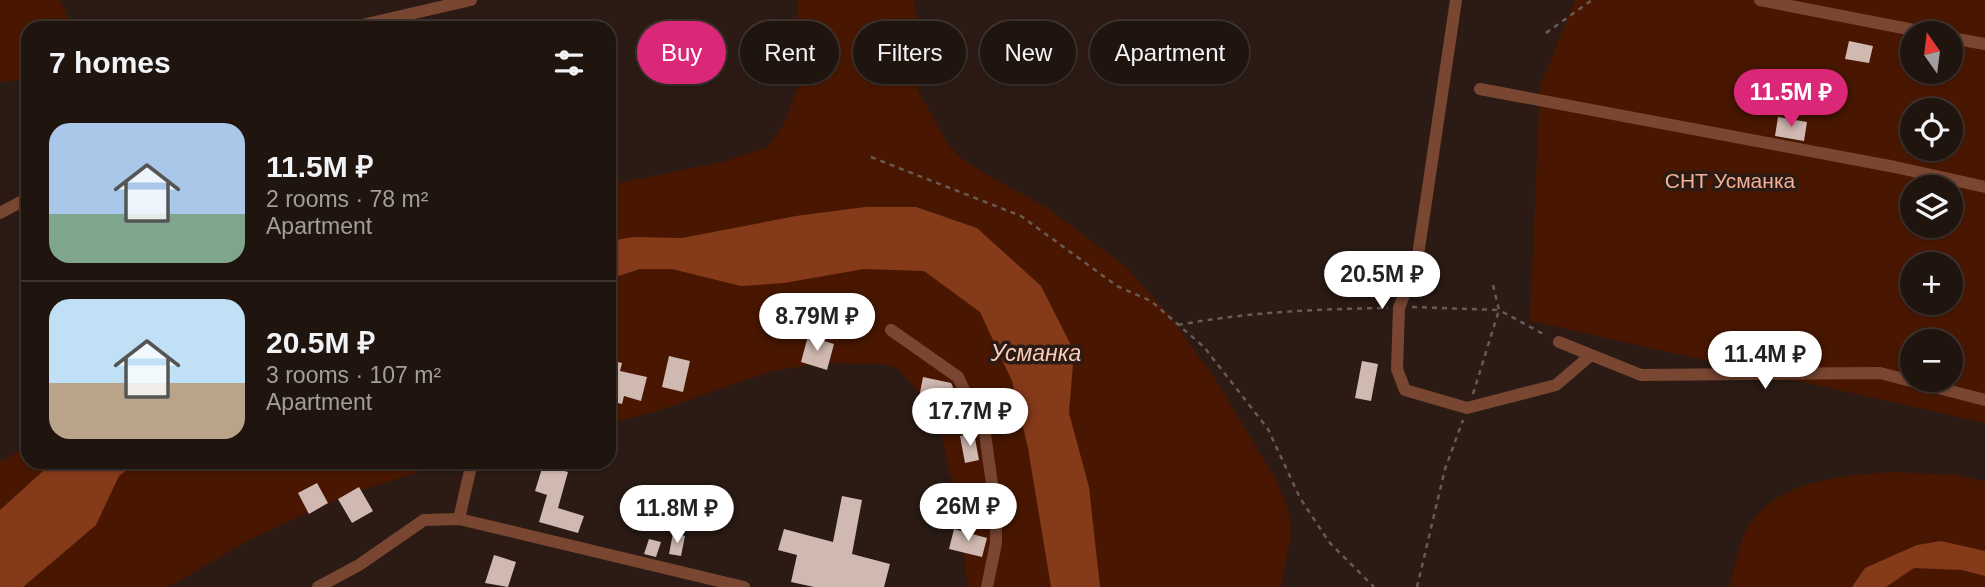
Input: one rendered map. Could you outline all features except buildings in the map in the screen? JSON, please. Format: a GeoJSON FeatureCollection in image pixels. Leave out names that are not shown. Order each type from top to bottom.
{"type":"FeatureCollection","features":[{"type":"Feature","properties":{"kind":"street"},"geometry":{"type":"LineString","coordinates":[[380,21],[471,0]]}},
{"type":"Feature","properties":{"kind":"street"},"geometry":{"type":"LineString","coordinates":[[1456,0],[1417,262],[1399,307],[1397,369],[1405,390],[1468,408],[1556,385],[1591,355]]}},
{"type":"Feature","properties":{"kind":"street"},"geometry":{"type":"LineString","coordinates":[[1760,0],[1900,27]]}},
{"type":"Feature","properties":{"kind":"street"},"geometry":{"type":"LineString","coordinates":[[1964,40],[1985,44]]}},
{"type":"Feature","properties":{"kind":"street"},"geometry":{"type":"LineString","coordinates":[[1480,89],[1869,162],[1985,187]]}},
{"type":"Feature","properties":{"kind":"street"},"geometry":{"type":"LineString","coordinates":[[0,214],[21,202]]}},
{"type":"Feature","properties":{"kind":"street"},"geometry":{"type":"LineString","coordinates":[[891,330],[958,377],[985,434],[996,513],[996,543],[987,587]]}},
{"type":"Feature","properties":{"kind":"street"},"geometry":{"type":"LineString","coordinates":[[1559,342],[1641,375],[1880,373],[1985,400]]}},
{"type":"Feature","properties":{"kind":"street"},"geometry":{"type":"LineString","coordinates":[[459,519],[470,469]]}},
{"type":"Feature","properties":{"kind":"street"},"geometry":{"type":"LineString","coordinates":[[318,587],[359,565],[424,520],[459,519],[744,587]]}},
{"type":"Feature","properties":{"kind":"path"},"geometry":{"type":"LineString","coordinates":[[1546,33],[1592,0]]}},
{"type":"Feature","properties":{"kind":"path"},"geometry":{"type":"LineString","coordinates":[[871,157],[1021,216],[1117,286],[1151,301],[1204,347],[1268,429],[1300,498],[1314,520],[1329,542],[1374,587]]}},
{"type":"Feature","properties":{"kind":"path"},"geometry":{"type":"LineString","coordinates":[[1417,587],[1445,469],[1468,408],[1499,310],[1493,285]]}},
{"type":"Feature","properties":{"kind":"path"},"geometry":{"type":"LineString","coordinates":[[1178,325],[1300,309],[1399,307],[1499,310],[1559,342]]}},
{"type":"Feature","properties":{"kind":"green space"},"geometry":{"type":"Polygon","coordinates":[[[0,0],[60,0],[68,21],[21,21],[21,80],[0,82],[0,0]]]}},
{"type":"Feature","properties":{"kind":"green space"},"geometry":{"type":"Polygon","coordinates":[[[797,0],[914,0],[917,21],[853,21],[853,84],[918,84],[918,91],[948,144],[962,159],[1046,207],[1127,268],[1170,316],[1219,385],[1276,480],[1288,510],[1291,533],[1281,587],[968,587],[957,504],[942,438],[932,408],[897,368],[884,364],[818,363],[769,372],[657,411],[616,422],[616,184],[722,162],[768,147],[786,120],[798,84],[839,84],[839,21],[797,21],[797,0]]]}},
{"type":"Feature","properties":{"kind":"green space","name":"СНТ Усманка"},"geometry":{"type":"Polygon","coordinates":[[[1575,0],[1985,0],[1985,423],[1530,321],[1540,87],[1575,0]]]}},
{"type":"Feature","properties":{"kind":"green space"},"geometry":{"type":"Polygon","coordinates":[[[21,450],[21,469],[427,469],[359,491],[309,512],[251,539],[169,587],[0,587],[0,462],[21,450]]]}},
{"type":"Feature","properties":{"kind":"green space"},"geometry":{"type":"Polygon","coordinates":[[[1890,472],[1958,475],[1985,482],[1985,587],[1729,587],[1744,535],[1755,517],[1770,503],[1787,492],[1828,479],[1890,472]]]}},
{"type":"Feature","properties":{"kind":"water","name":"Усманка"},"geometry":{"type":"Polygon","coordinates":[[[865,207],[916,207],[977,228],[1041,286],[1074,351],[1069,413],[1089,487],[1100,587],[1051,587],[1028,448],[1012,381],[980,312],[924,271],[864,269],[784,283],[741,286],[672,269],[640,269],[616,277],[616,240],[634,237],[682,238],[796,216],[865,207]]]}},
{"type":"Feature","properties":{"kind":"water"},"geometry":{"type":"Polygon","coordinates":[[[128,469],[119,476],[96,525],[23,587],[0,587],[0,510],[44,470],[128,469]]]}},
{"type":"Feature","properties":{"kind":"water"},"geometry":{"type":"Polygon","coordinates":[[[1941,541],[1985,551],[1985,576],[1962,570],[1914,568],[1886,587],[1852,587],[1865,568],[1917,545],[1941,541]]]}}]}
